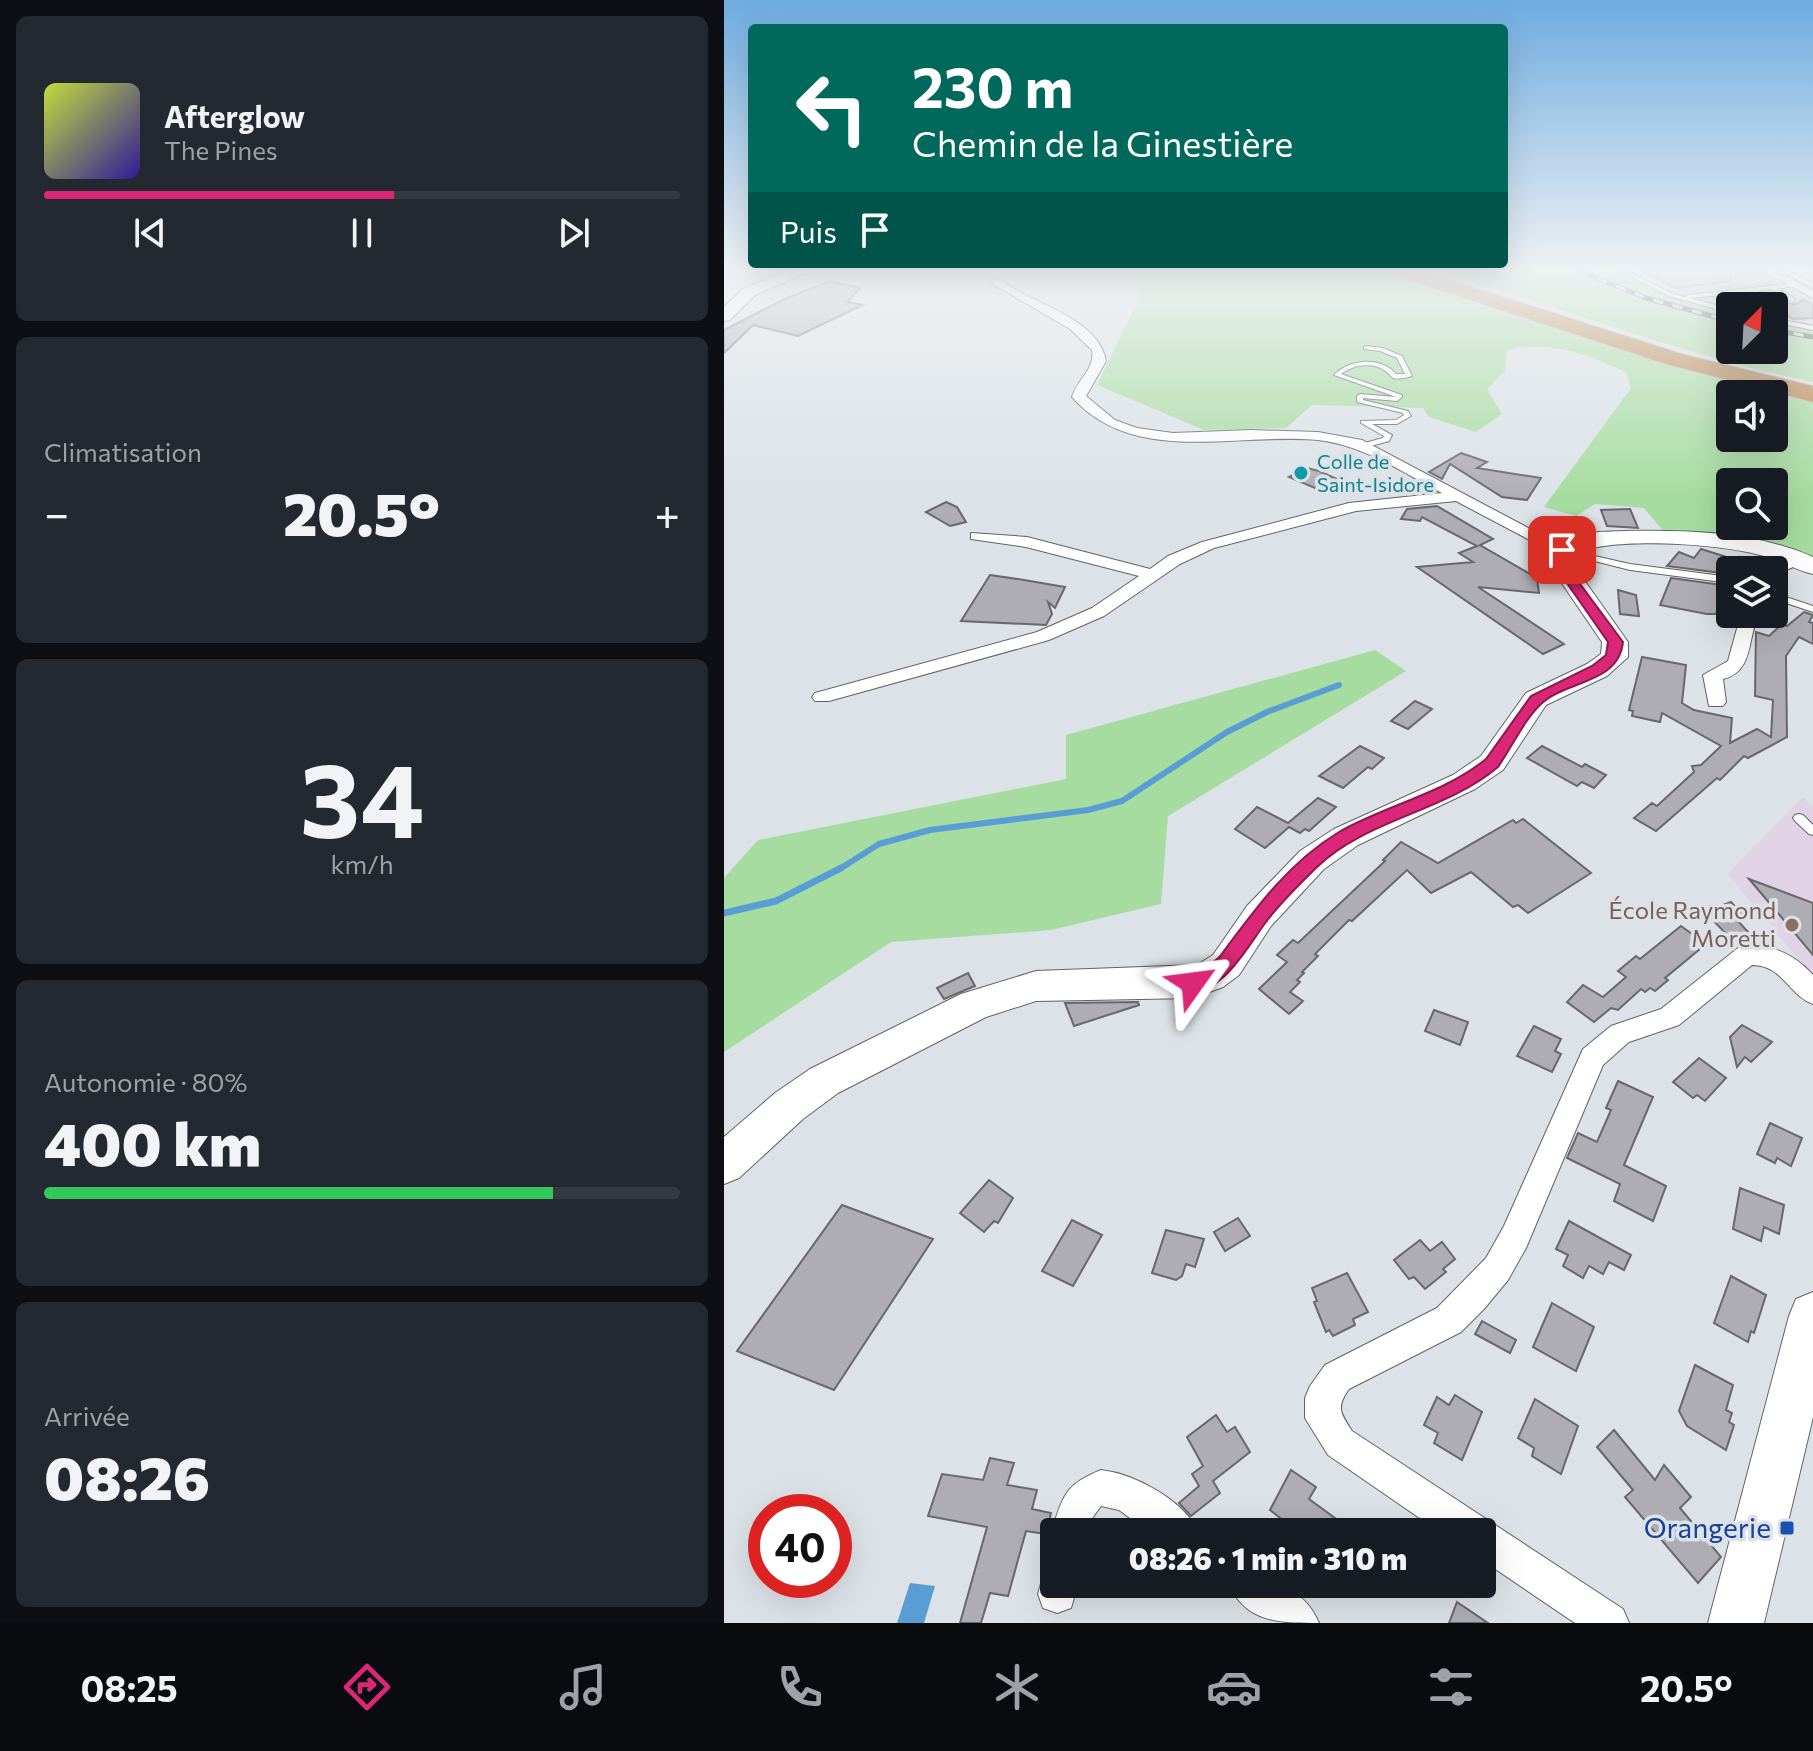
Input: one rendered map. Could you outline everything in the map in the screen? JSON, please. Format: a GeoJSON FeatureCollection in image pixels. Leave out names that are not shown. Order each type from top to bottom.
{"type":"FeatureCollection","features":[{"type":"Feature","properties":{"kind":"highway"},"geometry":{"type":"LineString","coordinates":[[1636,347],[1813,394]]}},
{"type":"Feature","properties":{"kind":"highway"},"geometry":{"type":"LineString","coordinates":[[1658,347],[1813,386]]}},
{"type":"Feature","properties":{"kind":"street"},"geometry":{"type":"LineString","coordinates":[[1096,347],[1099,364],[1080,386],[1079,397],[1110,423],[1135,432],[1173,437],[1318,436],[1364,446],[1562,550]]}},
{"type":"Feature","properties":{"kind":"street"},"geometry":{"type":"LineString","coordinates":[[822,697],[1075,625],[1174,560],[1208,545],[1355,506],[1462,496]]}},
{"type":"Feature","properties":{"kind":"street"},"geometry":{"type":"LineString","coordinates":[[977,536],[1027,542],[1153,575]]}},
{"type":"Feature","properties":{"kind":"street"},"geometry":{"type":"LineString","coordinates":[[1562,550],[1589,539],[1745,545],[1795,565]]}},
{"type":"Feature","properties":{"kind":"street"},"geometry":{"type":"LineString","coordinates":[[724,1164],[789,1106],[824,1081],[974,1005],[1036,986],[1193,983],[1226,965],[1259,916],[1312,860],[1346,837],[1464,782],[1483,770],[1492,763],[1536,699],[1597,670],[1614,657],[1615,642],[1560,563],[1562,550]]}},
{"type":"Feature","properties":{"kind":"street"},"geometry":{"type":"LineString","coordinates":[[1716,702],[1713,675],[1727,674],[1734,669],[1742,628]]}},
{"type":"Feature","properties":{"kind":"street"},"geometry":{"type":"LineString","coordinates":[[1452,1518],[1340,1443],[1322,1418],[1322,1398],[1337,1377],[1449,1320],[1497,1269],[1515,1237],[1593,1057],[1620,1034],[1670,1017],[1747,955],[1759,954],[1786,962],[1813,993]]}},
{"type":"Feature","properties":{"kind":"street"},"geometry":{"type":"LineString","coordinates":[[1737,1623],[1769,1483],[1792,1433],[1813,1316]]}},
{"type":"Feature","properties":{"kind":"street"},"geometry":{"type":"LineString","coordinates":[[1073,1518],[1084,1496],[1099,1487],[1121,1488],[1161,1518]]}},
{"type":"Feature","properties":{"kind":"street"},"geometry":{"type":"LineString","coordinates":[[1496,1547],[1609,1623]]}},
{"type":"Feature","properties":{"kind":"street"},"geometry":{"type":"LineString","coordinates":[[1266,1598],[1299,1623]]}},
{"type":"Feature","properties":{"kind":"lane"},"geometry":{"type":"LineString","coordinates":[[1364,446],[1386,439],[1388,435],[1363,422],[1397,422],[1408,416],[1406,412],[1359,401],[1357,398],[1360,396],[1397,399],[1400,396],[1349,381],[1337,375],[1339,370],[1347,365],[1366,364],[1386,367],[1393,371],[1394,376],[1409,376],[1400,357],[1381,349],[1366,348]]}},
{"type":"Feature","properties":{"kind":"lane"},"geometry":{"type":"LineString","coordinates":[[1562,550],[1630,567],[1716,578]]}},
{"type":"Feature","properties":{"kind":"lane"},"geometry":{"type":"LineString","coordinates":[[1788,601],[1813,609]]}},
{"type":"Feature","properties":{"kind":"lane"},"geometry":{"type":"LineString","coordinates":[[1799,818],[1813,831]]}},
{"type":"Feature","properties":{"kind":"shaded area","name":"École Raymond Moretti"},"geometry":{"type":"Polygon","coordinates":[[[1803,797],[1813,807],[1813,976],[1728,874],[1803,797]]]}},
{"type":"Feature","properties":{"kind":"green space"},"geometry":{"type":"Polygon","coordinates":[[[1115,347],[1616,347],[1729,380],[1716,380],[1716,452],[1788,452],[1788,394],[1813,400],[1813,557],[1763,540],[1788,540],[1788,468],[1716,468],[1716,536],[1664,532],[1644,508],[1595,504],[1576,516],[1544,507],[1631,388],[1626,372],[1568,351],[1538,347],[1507,351],[1505,371],[1487,389],[1502,414],[1476,432],[1429,417],[1423,408],[1312,405],[1286,428],[1204,430],[1097,385],[1115,347]]]}},
{"type":"Feature","properties":{"kind":"green space"},"geometry":{"type":"Polygon","coordinates":[[[1677,347],[1716,347],[1716,358],[1677,347]]]}},
{"type":"Feature","properties":{"kind":"green space"},"geometry":{"type":"Polygon","coordinates":[[[1788,347],[1813,347],[1813,382],[1738,364],[1788,364],[1788,347]]]}},
{"type":"Feature","properties":{"kind":"green space"},"geometry":{"type":"Polygon","coordinates":[[[1375,650],[1406,671],[1168,816],[1161,904],[1051,930],[891,942],[724,1052],[724,878],[758,840],[1066,779],[1066,735],[1375,650]]]}},
{"type":"Feature","properties":{"kind":"water"},"geometry":{"type":"Polygon","coordinates":[[[910,1583],[935,1586],[924,1623],[897,1623],[910,1583]]]}},
{"type":"Feature","properties":{"kind":"building"},"geometry":{"type":"Polygon","coordinates":[[[1461,453],[1487,462],[1477,468],[1541,478],[1527,500],[1502,497],[1450,464],[1442,479],[1429,472],[1461,453]]]}},
{"type":"Feature","properties":{"kind":"building"},"geometry":{"type":"Polygon","coordinates":[[[1307,468],[1337,479],[1317,489],[1289,477],[1307,468]]]}},
{"type":"Feature","properties":{"kind":"building"},"geometry":{"type":"Polygon","coordinates":[[[946,502],[957,507],[966,522],[950,526],[926,512],[946,502]]]}},
{"type":"Feature","properties":{"kind":"building"},"geometry":{"type":"Polygon","coordinates":[[[1437,506],[1493,539],[1480,545],[1537,578],[1539,593],[1478,587],[1564,644],[1543,654],[1417,567],[1473,562],[1459,553],[1477,546],[1422,517],[1420,521],[1401,519],[1407,509],[1437,506]]]}},
{"type":"Feature","properties":{"kind":"building"},"geometry":{"type":"Polygon","coordinates":[[[1630,509],[1638,528],[1607,526],[1601,510],[1630,509]]]}},
{"type":"Feature","properties":{"kind":"building"},"geometry":{"type":"Polygon","coordinates":[[[1701,549],[1724,556],[1716,556],[1716,572],[1667,566],[1679,552],[1694,558],[1701,549]]]}},
{"type":"Feature","properties":{"kind":"building"},"geometry":{"type":"Polygon","coordinates":[[[990,575],[1065,587],[1055,608],[1048,602],[1052,614],[1046,625],[961,621],[990,575]]]}},
{"type":"Feature","properties":{"kind":"building"},"geometry":{"type":"Polygon","coordinates":[[[1671,578],[1716,584],[1716,614],[1660,605],[1671,578]]]}},
{"type":"Feature","properties":{"kind":"building"},"geometry":{"type":"Polygon","coordinates":[[[1618,590],[1636,595],[1639,616],[1620,614],[1618,590]]]}},
{"type":"Feature","properties":{"kind":"building"},"geometry":{"type":"Polygon","coordinates":[[[1804,612],[1813,615],[1809,622],[1813,623],[1813,644],[1799,637],[1786,656],[1787,737],[1748,758],[1744,756],[1720,780],[1717,778],[1656,831],[1634,818],[1652,803],[1657,806],[1694,772],[1692,766],[1701,765],[1721,746],[1662,713],[1660,722],[1632,716],[1633,711],[1629,710],[1642,657],[1686,665],[1682,703],[1694,710],[1732,718],[1730,743],[1757,729],[1771,737],[1773,700],[1755,696],[1756,632],[1769,636],[1778,628],[1788,628],[1804,612]]]}},
{"type":"Feature","properties":{"kind":"building"},"geometry":{"type":"Polygon","coordinates":[[[1415,701],[1432,709],[1408,729],[1391,721],[1415,701]]]}},
{"type":"Feature","properties":{"kind":"building"},"geometry":{"type":"Polygon","coordinates":[[[1360,746],[1384,758],[1343,788],[1319,776],[1360,746]]]}},
{"type":"Feature","properties":{"kind":"building"},"geometry":{"type":"Polygon","coordinates":[[[1542,746],[1582,767],[1585,764],[1606,775],[1594,788],[1582,782],[1577,786],[1527,758],[1542,746]]]}},
{"type":"Feature","properties":{"kind":"building"},"geometry":{"type":"Polygon","coordinates":[[[1318,798],[1336,807],[1309,831],[1305,829],[1300,833],[1289,827],[1265,848],[1235,829],[1257,807],[1288,823],[1318,798]]]}},
{"type":"Feature","properties":{"kind":"building"},"geometry":{"type":"Polygon","coordinates":[[[1523,819],[1591,873],[1528,913],[1518,905],[1513,907],[1471,872],[1431,893],[1407,870],[1315,954],[1318,956],[1302,972],[1297,980],[1300,982],[1290,992],[1303,1001],[1289,1014],[1259,989],[1287,962],[1277,955],[1293,940],[1298,943],[1401,842],[1438,863],[1513,820],[1516,823],[1523,819]]]}},
{"type":"Feature","properties":{"kind":"building"},"geometry":{"type":"Polygon","coordinates":[[[1749,879],[1813,903],[1813,955],[1772,906],[1749,879]]]}},
{"type":"Feature","properties":{"kind":"building"},"geometry":{"type":"Polygon","coordinates":[[[1731,902],[1744,916],[1736,919],[1748,932],[1734,938],[1730,938],[1705,912],[1731,902]]]}},
{"type":"Feature","properties":{"kind":"building"},"geometry":{"type":"Polygon","coordinates":[[[1681,926],[1706,944],[1665,978],[1668,980],[1655,991],[1650,988],[1645,992],[1641,989],[1618,1010],[1611,1008],[1594,1022],[1567,1002],[1583,985],[1603,997],[1626,977],[1618,971],[1636,956],[1640,959],[1681,926]]]}},
{"type":"Feature","properties":{"kind":"building"},"geometry":{"type":"Polygon","coordinates":[[[968,973],[975,986],[944,999],[937,988],[968,973]]]}},
{"type":"Feature","properties":{"kind":"building"},"geometry":{"type":"Polygon","coordinates":[[[1138,1002],[1139,1005],[1074,1026],[1065,1003],[1138,1002]]]}},
{"type":"Feature","properties":{"kind":"building"},"geometry":{"type":"Polygon","coordinates":[[[1434,1010],[1468,1022],[1460,1045],[1425,1031],[1434,1010]]]}},
{"type":"Feature","properties":{"kind":"building"},"geometry":{"type":"Polygon","coordinates":[[[1742,1025],[1772,1042],[1751,1062],[1745,1057],[1737,1067],[1730,1037],[1742,1025]]]}},
{"type":"Feature","properties":{"kind":"building"},"geometry":{"type":"Polygon","coordinates":[[[1534,1026],[1561,1039],[1555,1051],[1561,1054],[1552,1072],[1517,1056],[1534,1026]]]}},
{"type":"Feature","properties":{"kind":"building"},"geometry":{"type":"Polygon","coordinates":[[[1699,1058],[1726,1078],[1705,1101],[1697,1095],[1693,1098],[1673,1082],[1699,1058]]]}},
{"type":"Feature","properties":{"kind":"building"},"geometry":{"type":"Polygon","coordinates":[[[1618,1081],[1653,1097],[1624,1165],[1666,1186],[1653,1221],[1614,1201],[1620,1184],[1567,1158],[1578,1133],[1597,1142],[1611,1110],[1606,1108],[1618,1081]]]}},
{"type":"Feature","properties":{"kind":"building"},"geometry":{"type":"Polygon","coordinates":[[[1770,1123],[1802,1138],[1791,1166],[1777,1158],[1775,1163],[1757,1154],[1770,1123]]]}},
{"type":"Feature","properties":{"kind":"building"},"geometry":{"type":"Polygon","coordinates":[[[989,1180],[1013,1198],[998,1223],[994,1221],[984,1232],[960,1213],[989,1180]]]}},
{"type":"Feature","properties":{"kind":"building"},"geometry":{"type":"Polygon","coordinates":[[[1740,1188],[1784,1205],[1779,1234],[1764,1227],[1761,1241],[1733,1229],[1740,1188]]]}},
{"type":"Feature","properties":{"kind":"building"},"geometry":{"type":"Polygon","coordinates":[[[842,1205],[933,1239],[834,1390],[737,1351],[842,1205]]]}},
{"type":"Feature","properties":{"kind":"building"},"geometry":{"type":"Polygon","coordinates":[[[1238,1218],[1250,1236],[1225,1251],[1214,1232],[1238,1218]]]}},
{"type":"Feature","properties":{"kind":"building"},"geometry":{"type":"Polygon","coordinates":[[[1072,1220],[1102,1235],[1073,1286],[1042,1271],[1072,1220]]]}},
{"type":"Feature","properties":{"kind":"building"},"geometry":{"type":"Polygon","coordinates":[[[1569,1221],[1631,1255],[1624,1270],[1609,1262],[1603,1274],[1589,1266],[1583,1278],[1563,1266],[1568,1255],[1556,1249],[1569,1221]]]}},
{"type":"Feature","properties":{"kind":"building"},"geometry":{"type":"Polygon","coordinates":[[[1166,1230],[1204,1239],[1195,1267],[1186,1264],[1182,1276],[1176,1280],[1152,1273],[1166,1230]]]}},
{"type":"Feature","properties":{"kind":"building"},"geometry":{"type":"Polygon","coordinates":[[[1420,1240],[1430,1251],[1442,1242],[1455,1259],[1443,1269],[1446,1272],[1425,1289],[1414,1277],[1409,1279],[1394,1260],[1420,1240]]]}},
{"type":"Feature","properties":{"kind":"building"},"geometry":{"type":"Polygon","coordinates":[[[1347,1273],[1368,1312],[1353,1319],[1355,1325],[1333,1336],[1329,1330],[1326,1332],[1312,1288],[1347,1273]]]}},
{"type":"Feature","properties":{"kind":"building"},"geometry":{"type":"Polygon","coordinates":[[[1731,1276],[1766,1295],[1748,1342],[1714,1323],[1731,1276]]]}},
{"type":"Feature","properties":{"kind":"building"},"geometry":{"type":"Polygon","coordinates":[[[1552,1303],[1594,1327],[1576,1371],[1533,1347],[1552,1303]]]}},
{"type":"Feature","properties":{"kind":"building"},"geometry":{"type":"Polygon","coordinates":[[[1482,1321],[1516,1340],[1510,1353],[1475,1334],[1482,1321]]]}},
{"type":"Feature","properties":{"kind":"building"},"geometry":{"type":"Polygon","coordinates":[[[1695,1365],[1733,1385],[1726,1410],[1732,1413],[1729,1422],[1734,1425],[1726,1450],[1687,1426],[1679,1411],[1695,1365]]]}},
{"type":"Feature","properties":{"kind":"building"},"geometry":{"type":"Polygon","coordinates":[[[1455,1395],[1482,1412],[1462,1460],[1434,1443],[1438,1433],[1424,1425],[1437,1397],[1449,1405],[1455,1395]]]}},
{"type":"Feature","properties":{"kind":"building"},"geometry":{"type":"Polygon","coordinates":[[[1535,1399],[1578,1426],[1561,1474],[1532,1456],[1534,1448],[1518,1438],[1535,1399]]]}},
{"type":"Feature","properties":{"kind":"building"},"geometry":{"type":"Polygon","coordinates":[[[1216,1415],[1227,1432],[1235,1427],[1250,1452],[1213,1481],[1220,1493],[1191,1516],[1179,1503],[1199,1486],[1192,1474],[1203,1466],[1187,1437],[1216,1415]]]}},
{"type":"Feature","properties":{"kind":"building"},"geometry":{"type":"Polygon","coordinates":[[[1614,1430],[1655,1480],[1664,1465],[1691,1497],[1680,1508],[1721,1557],[1698,1583],[1625,1497],[1633,1490],[1597,1447],[1614,1430]]]}},
{"type":"Feature","properties":{"kind":"building"},"geometry":{"type":"Polygon","coordinates":[[[990,1458],[1014,1463],[1007,1485],[1037,1490],[1032,1509],[1051,1513],[1050,1518],[1040,1518],[1040,1533],[1026,1531],[1008,1596],[990,1593],[981,1623],[960,1623],[987,1527],[928,1516],[942,1474],[983,1480],[990,1458]]]}},
{"type":"Feature","properties":{"kind":"building"},"geometry":{"type":"Polygon","coordinates":[[[1291,1470],[1316,1487],[1309,1499],[1335,1518],[1280,1518],[1270,1510],[1291,1470]]]}},
{"type":"Feature","properties":{"kind":"building"},"geometry":{"type":"Polygon","coordinates":[[[1457,1602],[1488,1623],[1449,1623],[1457,1602]]]}},
{"type":"Feature","properties":{"kind":"waterway"},"geometry":{"type":"LineString","coordinates":[[838,870],[879,844],[930,830],[1088,810],[1122,801],[1227,732],[1267,712],[1339,685]]}},
{"type":"Feature","properties":{"kind":"waterway"},"geometry":{"type":"LineString","coordinates":[[724,913],[776,901],[841,868]]}},
{"type":"Feature","properties":{"kind":"place","name":"Colle de Saint-Isidore"},"geometry":{"type":"Point","coordinates":[1301,473]}},
{"type":"Feature","properties":{"kind":"place","name":"École Raymond Moretti"},"geometry":{"type":"Point","coordinates":[1792,925]}},
{"type":"Feature","properties":{"kind":"place","name":"Orangerie"},"geometry":{"type":"Point","coordinates":[1787,1528]}},
{"type":"Feature","properties":{"kind":"route"},"geometry":{"type":"LineString","coordinates":[[1193,983],[1226,965],[1259,916],[1312,860],[1346,837],[1464,782],[1483,770],[1492,763],[1524,712],[1536,699],[1597,670],[1614,657],[1615,642],[1560,563],[1562,550]]}}]}
